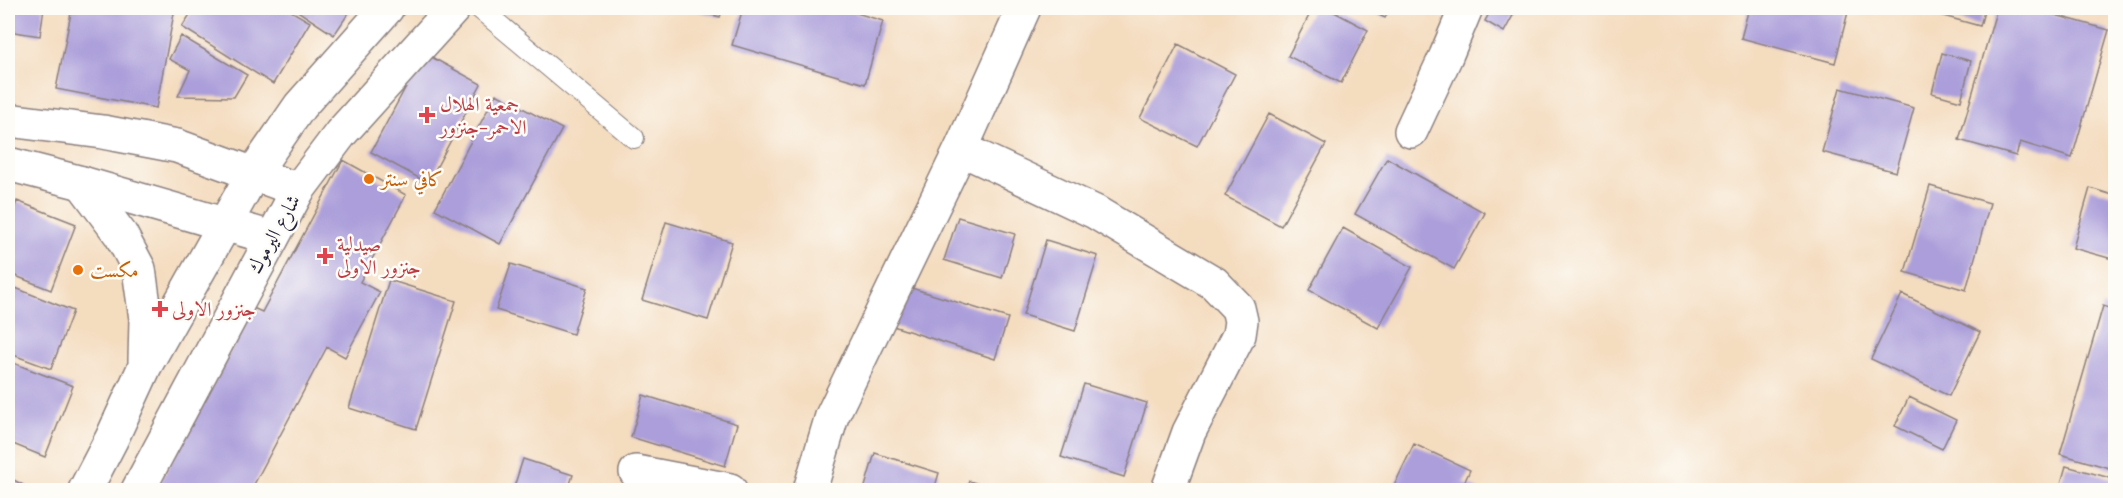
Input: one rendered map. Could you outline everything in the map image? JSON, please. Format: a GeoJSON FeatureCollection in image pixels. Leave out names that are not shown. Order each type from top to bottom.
{"type":"FeatureCollection","features":[{"type":"Feature","properties":{"kind":"street"},"geometry":{"type":"LineString","coordinates":[[85,490],[145,366],[253,174],[300,106],[387,8]]}},
{"type":"Feature","properties":{"kind":"street","name":"شارع اليرموك"},"geometry":{"type":"LineString","coordinates":[[138,490],[298,190],[341,133],[454,8]]}},
{"type":"Feature","properties":{"kind":"street"},"geometry":{"type":"LineString","coordinates":[[810,490],[832,416],[961,148],[1023,8]]}},
{"type":"Feature","properties":{"kind":"street"},"geometry":{"type":"LineString","coordinates":[[1411,131],[1466,8]]}},
{"type":"Feature","properties":{"kind":"street"},"geometry":{"type":"LineString","coordinates":[[8,120],[103,132],[177,146],[298,190]]}},
{"type":"Feature","properties":{"kind":"street"},"geometry":{"type":"LineString","coordinates":[[961,148],[1095,212],[1214,283],[1238,308],[1241,321],[1239,335],[1190,432],[1168,490]]}},
{"type":"Feature","properties":{"kind":"street"},"geometry":{"type":"LineString","coordinates":[[8,164],[272,238]]}},
{"type":"Feature","properties":{"kind":"street"},"geometry":{"type":"LineString","coordinates":[[82,183],[121,234],[139,269],[146,319],[145,366]]}},
{"type":"Feature","properties":{"kind":"street"},"geometry":{"type":"LineString","coordinates":[[636,472],[730,490]]}},
{"type":"Feature","properties":{"kind":"lane"},"geometry":{"type":"LineString","coordinates":[[479,8],[634,138]]}},
{"type":"Feature","properties":{"kind":"building"},"geometry":{"type":"Polygon","coordinates":[[[8,8],[44,8],[40,36],[8,31],[8,8]]]}},
{"type":"Feature","properties":{"kind":"building"},"geometry":{"type":"Polygon","coordinates":[[[72,8],[175,8],[156,108],[56,89],[72,8]]]}},
{"type":"Feature","properties":{"kind":"building"},"geometry":{"type":"Polygon","coordinates":[[[194,8],[286,8],[310,22],[273,84],[182,27],[194,8]]]}},
{"type":"Feature","properties":{"kind":"building"},"geometry":{"type":"Polygon","coordinates":[[[293,8],[352,8],[334,35],[293,8]]]}},
{"type":"Feature","properties":{"kind":"building"},"geometry":{"type":"Polygon","coordinates":[[[688,8],[723,8],[720,17],[688,8]]]}},
{"type":"Feature","properties":{"kind":"building"},"geometry":{"type":"Polygon","coordinates":[[[743,8],[840,8],[883,21],[865,84],[732,45],[743,8]]]}},
{"type":"Feature","properties":{"kind":"building"},"geometry":{"type":"Polygon","coordinates":[[[1313,8],[1327,8],[1368,30],[1341,83],[1288,56],[1313,8]]]}},
{"type":"Feature","properties":{"kind":"building"},"geometry":{"type":"Polygon","coordinates":[[[1365,8],[1390,8],[1385,18],[1365,8]]]}},
{"type":"Feature","properties":{"kind":"building"},"geometry":{"type":"Polygon","coordinates":[[[1492,8],[1517,8],[1504,32],[1485,21],[1492,8]]]}},
{"type":"Feature","properties":{"kind":"building"},"geometry":{"type":"Polygon","coordinates":[[[1749,8],[1849,8],[1835,63],[1741,38],[1749,8]]]}},
{"type":"Feature","properties":{"kind":"building"},"geometry":{"type":"Polygon","coordinates":[[[1914,8],[1985,8],[1980,26],[1914,8]]]}},
{"type":"Feature","properties":{"kind":"building"},"geometry":{"type":"Polygon","coordinates":[[[1997,8],[2030,8],[2109,30],[2072,158],[2020,142],[2016,156],[1959,140],[1997,8]]]}},
{"type":"Feature","properties":{"kind":"building"},"geometry":{"type":"Polygon","coordinates":[[[181,36],[247,75],[234,97],[178,96],[190,70],[169,59],[181,36]]]}},
{"type":"Feature","properties":{"kind":"building"},"geometry":{"type":"Polygon","coordinates":[[[1178,44],[1235,74],[1197,146],[1140,118],[1178,44]]]}},
{"type":"Feature","properties":{"kind":"building"},"geometry":{"type":"Polygon","coordinates":[[[424,53],[481,84],[428,183],[371,152],[424,53]]]}},
{"type":"Feature","properties":{"kind":"building"},"geometry":{"type":"Polygon","coordinates":[[[1942,53],[1971,61],[1961,101],[1932,93],[1942,53]]]}},
{"type":"Feature","properties":{"kind":"building"},"geometry":{"type":"Polygon","coordinates":[[[1840,88],[1914,108],[1896,172],[1822,152],[1840,88]]]}},
{"type":"Feature","properties":{"kind":"building"},"geometry":{"type":"Polygon","coordinates":[[[496,94],[562,129],[500,244],[435,209],[496,94]]]}},
{"type":"Feature","properties":{"kind":"building"},"geometry":{"type":"Polygon","coordinates":[[[1269,114],[1326,144],[1281,226],[1225,196],[1269,114]]]}},
{"type":"Feature","properties":{"kind":"building"},"geometry":{"type":"Polygon","coordinates":[[[1387,158],[1485,213],[1454,269],[1355,214],[1387,158]]]}},
{"type":"Feature","properties":{"kind":"building"},"geometry":{"type":"Polygon","coordinates":[[[343,160],[406,195],[360,282],[380,292],[345,357],[327,347],[251,490],[156,490],[253,308],[262,312],[343,160]]]}},
{"type":"Feature","properties":{"kind":"building"},"geometry":{"type":"Polygon","coordinates":[[[1930,186],[1990,203],[1966,290],[1905,272],[1930,186]]]}},
{"type":"Feature","properties":{"kind":"building"},"geometry":{"type":"Polygon","coordinates":[[[2090,188],[2116,196],[2116,260],[2073,248],[2090,188]]]}},
{"type":"Feature","properties":{"kind":"building"},"geometry":{"type":"Polygon","coordinates":[[[17,201],[76,224],[51,290],[8,273],[8,226],[17,201]]]}},
{"type":"Feature","properties":{"kind":"building"},"geometry":{"type":"Polygon","coordinates":[[[958,217],[1015,234],[1002,278],[944,260],[958,217]]]}},
{"type":"Feature","properties":{"kind":"building"},"geometry":{"type":"Polygon","coordinates":[[[666,222],[732,242],[708,320],[642,300],[666,222]]]}},
{"type":"Feature","properties":{"kind":"building"},"geometry":{"type":"Polygon","coordinates":[[[1343,228],[1412,267],[1378,328],[1309,290],[1343,228]]]}},
{"type":"Feature","properties":{"kind":"building"},"geometry":{"type":"Polygon","coordinates":[[[1046,240],[1098,256],[1075,331],[1023,315],[1046,240]]]}},
{"type":"Feature","properties":{"kind":"building"},"geometry":{"type":"Polygon","coordinates":[[[511,264],[587,288],[573,334],[496,310],[511,264]]]}},
{"type":"Feature","properties":{"kind":"building"},"geometry":{"type":"Polygon","coordinates":[[[389,280],[456,301],[416,429],[349,408],[389,280]]]}},
{"type":"Feature","properties":{"kind":"building"},"geometry":{"type":"Polygon","coordinates":[[[8,285],[73,311],[51,369],[8,353],[8,285]]]}},
{"type":"Feature","properties":{"kind":"building"},"geometry":{"type":"Polygon","coordinates":[[[905,286],[1008,318],[995,359],[893,326],[905,286]]]}},
{"type":"Feature","properties":{"kind":"building"},"geometry":{"type":"Polygon","coordinates":[[[1902,294],[1980,332],[1949,396],[1871,359],[1902,294]]]}},
{"type":"Feature","properties":{"kind":"building"},"geometry":{"type":"Polygon","coordinates":[[[2103,306],[2116,310],[2116,470],[2060,454],[2103,306]]]}},
{"type":"Feature","properties":{"kind":"building"},"geometry":{"type":"Polygon","coordinates":[[[8,361],[73,386],[45,457],[8,442],[8,361]]]}},
{"type":"Feature","properties":{"kind":"building"},"geometry":{"type":"Polygon","coordinates":[[[1084,384],[1147,403],[1124,477],[1061,457],[1084,384]]]}},
{"type":"Feature","properties":{"kind":"building"},"geometry":{"type":"Polygon","coordinates":[[[643,395],[737,424],[725,466],[631,437],[643,395]]]}},
{"type":"Feature","properties":{"kind":"building"},"geometry":{"type":"Polygon","coordinates":[[[1909,397],[1956,420],[1942,449],[1895,426],[1909,397]]]}},
{"type":"Feature","properties":{"kind":"building"},"geometry":{"type":"Polygon","coordinates":[[[1414,444],[1470,470],[1464,483],[1480,490],[1392,490],[1414,444]]]}},
{"type":"Feature","properties":{"kind":"building"},"geometry":{"type":"Polygon","coordinates":[[[875,453],[939,473],[934,490],[864,490],[875,453]]]}},
{"type":"Feature","properties":{"kind":"building"},"geometry":{"type":"Polygon","coordinates":[[[523,459],[573,475],[568,490],[513,490],[523,459]]]}},
{"type":"Feature","properties":{"kind":"building"},"geometry":{"type":"Polygon","coordinates":[[[2066,466],[2114,479],[2111,490],[2059,490],[2066,466]]]}},
{"type":"Feature","properties":{"kind":"building"},"geometry":{"type":"Polygon","coordinates":[[[8,477],[27,487],[25,490],[8,490],[8,477]]]}},
{"type":"Feature","properties":{"kind":"building"},"geometry":{"type":"Polygon","coordinates":[[[969,481],[999,490],[966,490],[969,481]]]}},
{"type":"Feature","properties":{"kind":"place","name":"جمعية الهلال الاحمر-جنزور"},"geometry":{"type":"Point","coordinates":[427,115]}},
{"type":"Feature","properties":{"kind":"place","name":"كافي سنتر"},"geometry":{"type":"Point","coordinates":[369,179]}},
{"type":"Feature","properties":{"kind":"place","name":"صيدلية جنزور الاولى"},"geometry":{"type":"Point","coordinates":[325,256]}},
{"type":"Feature","properties":{"kind":"place","name":"مكست"},"geometry":{"type":"Point","coordinates":[78,270]}},
{"type":"Feature","properties":{"kind":"place","name":"جنزور الاولى"},"geometry":{"type":"Point","coordinates":[160,309]}}]}
